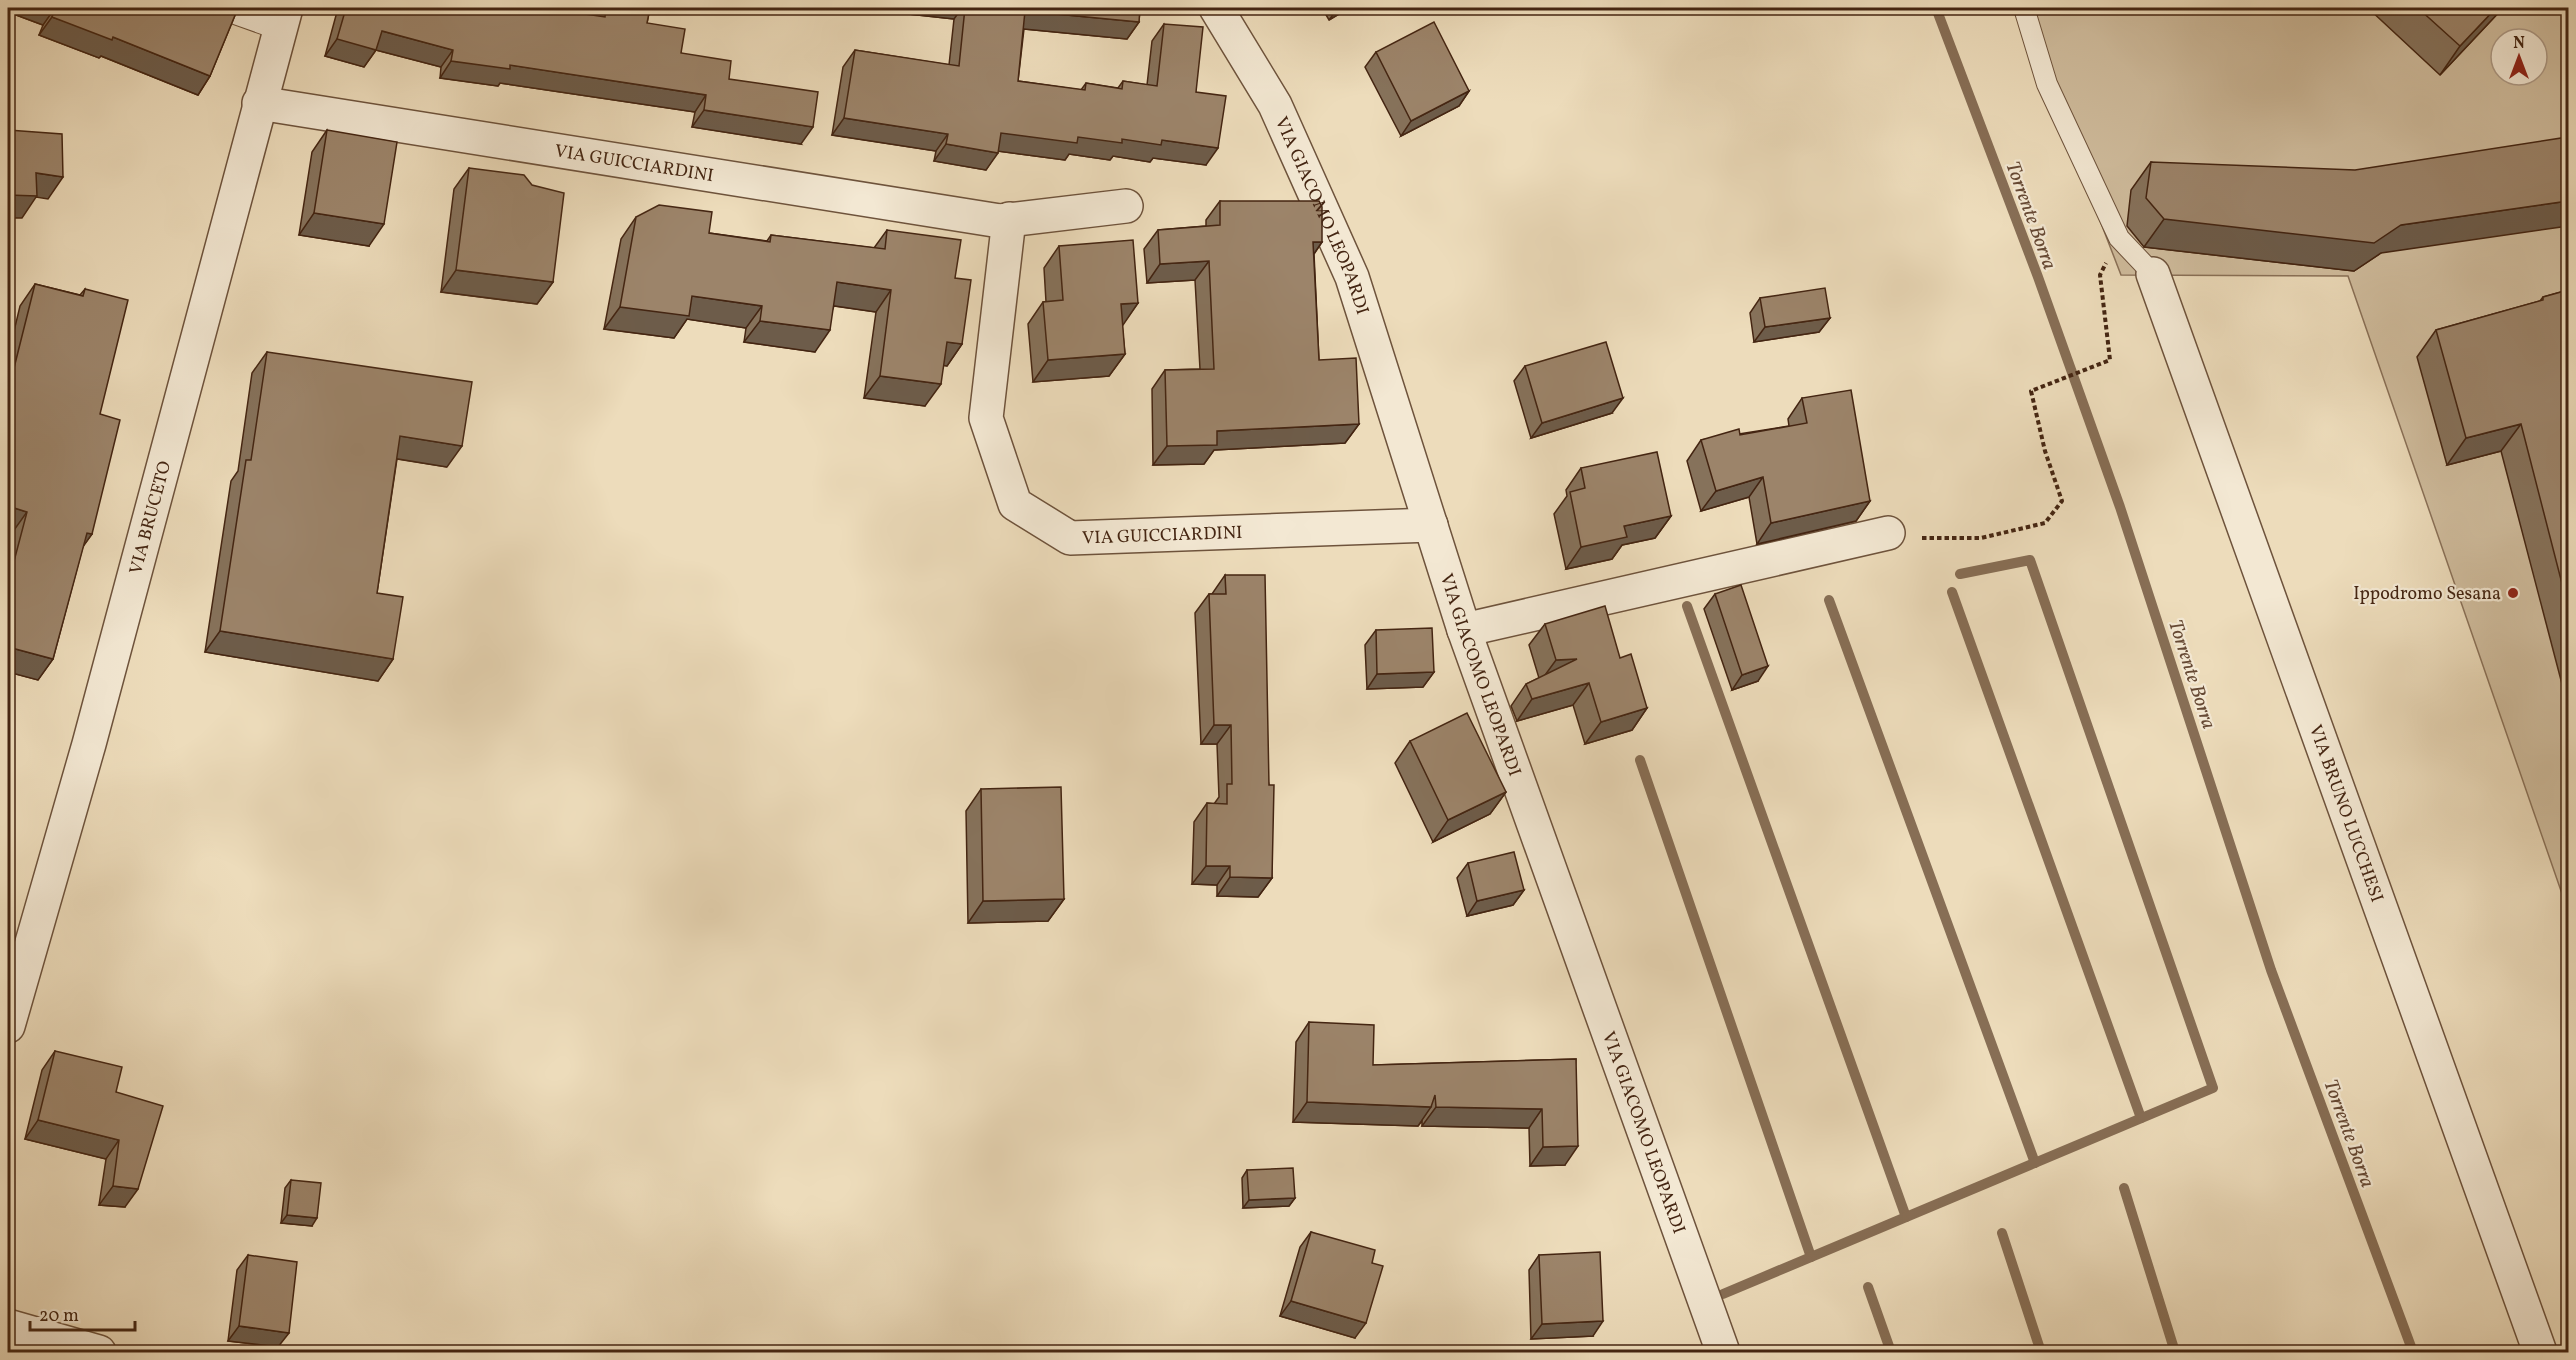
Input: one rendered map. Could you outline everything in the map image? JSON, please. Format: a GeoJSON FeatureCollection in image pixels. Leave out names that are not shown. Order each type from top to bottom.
{"type":"FeatureCollection","features":[{"type":"Feature","properties":{"kind":"street","name":"VIA GIACOMO LEOPARDI"},"geometry":{"type":"LineString","coordinates":[[1216,8],[1275,105],[1352,277],[1464,630],[1723,1353]]}},
{"type":"Feature","properties":{"kind":"street","name":"VIA BRUCETO"},"geometry":{"type":"LineString","coordinates":[[8,1026],[89,744],[283,19]]}},
{"type":"Feature","properties":{"kind":"street","name":"VIA GUICCIARDINI"},"geometry":{"type":"LineString","coordinates":[[259,103],[988,219],[1009,219],[1126,206]]}},
{"type":"Feature","properties":{"kind":"street","name":"VIA GUICCIARDINI"},"geometry":{"type":"LineString","coordinates":[[1009,219],[986,418],[1015,504],[1070,538],[1431,525]]}},
{"type":"Feature","properties":{"kind":"street","name":"VIA BRUNO LUCCHESI"},"geometry":{"type":"LineString","coordinates":[[2153,274],[2541,1353]]}},
{"type":"Feature","properties":{"kind":"street"},"geometry":{"type":"LineString","coordinates":[[1464,630],[1888,533]]}},
{"type":"Feature","properties":{"kind":"street"},"geometry":{"type":"LineString","coordinates":[[8,1326],[99,1353]]}},
{"type":"Feature","properties":{"kind":"lane"},"geometry":{"type":"LineString","coordinates":[[218,8],[283,19]]}},
{"type":"Feature","properties":{"kind":"lane"},"geometry":{"type":"LineString","coordinates":[[2024,8],[2046,84],[2119,238],[2153,274]]}},
{"type":"Feature","properties":{"kind":"path"},"geometry":{"type":"LineString","coordinates":[[1888,533],[1926,538],[1981,538],[2045,523],[2062,501],[2045,451],[2031,391],[2110,360],[2100,275],[2119,238]]}},
{"type":"Feature","properties":{"kind":"shaded area","name":"Ippodromo Sesana"},"geometry":{"type":"Polygon","coordinates":[[[2018,8],[2568,8],[2568,911],[2348,276],[2121,275],[2018,8]]]}},
{"type":"Feature","properties":{"kind":"building"},"geometry":{"type":"Polygon","coordinates":[[[55,8],[238,8],[210,76],[113,37],[112,40],[52,17],[55,8]]]}},
{"type":"Feature","properties":{"kind":"building"},"geometry":{"type":"Polygon","coordinates":[[[346,8],[544,8],[605,17],[606,8],[650,8],[647,23],[685,29],[681,53],[731,61],[729,79],[818,92],[813,127],[704,110],[706,95],[510,65],[510,69],[451,61],[453,50],[382,31],[376,50],[337,39],[346,8]]]}},
{"type":"Feature","properties":{"kind":"building"},"geometry":{"type":"Polygon","coordinates":[[[965,8],[1140,8],[1139,22],[1025,11],[1018,81],[1085,90],[1086,83],[1122,89],[1123,81],[1157,86],[1164,24],[1203,27],[1196,92],[1226,96],[1218,148],[1162,140],[1161,145],[1122,139],[1122,143],[1078,137],[1077,143],[1001,133],[998,153],[946,144],[948,134],[844,118],[855,50],[959,66],[965,8]]]}},
{"type":"Feature","properties":{"kind":"building"},"geometry":{"type":"Polygon","coordinates":[[[2418,8],[2496,8],[2460,46],[2418,8]]]}},
{"type":"Feature","properties":{"kind":"building"},"geometry":{"type":"Polygon","coordinates":[[[1434,22],[1469,91],[1411,121],[1376,52],[1434,22]]]}},
{"type":"Feature","properties":{"kind":"building"},"geometry":{"type":"Polygon","coordinates":[[[8,130],[62,134],[63,177],[36,173],[37,196],[8,195],[8,130]]]}},
{"type":"Feature","properties":{"kind":"building"},"geometry":{"type":"Polygon","coordinates":[[[327,130],[397,142],[384,224],[314,213],[327,130]]]}},
{"type":"Feature","properties":{"kind":"building"},"geometry":{"type":"Polygon","coordinates":[[[2568,137],[2568,201],[2401,225],[2374,243],[2164,219],[2146,198],[2151,162],[2355,170],[2568,137]]]}},
{"type":"Feature","properties":{"kind":"building"},"geometry":{"type":"Polygon","coordinates":[[[469,168],[524,175],[532,185],[564,193],[553,282],[456,270],[469,168]]]}},
{"type":"Feature","properties":{"kind":"building"},"geometry":{"type":"Polygon","coordinates":[[[1220,201],[1319,201],[1322,207],[1322,242],[1313,242],[1319,360],[1356,358],[1359,424],[1217,431],[1217,445],[1167,446],[1165,370],[1214,369],[1209,261],[1160,264],[1158,230],[1220,225],[1220,201]]]}},
{"type":"Feature","properties":{"kind":"building"},"geometry":{"type":"Polygon","coordinates":[[[659,205],[712,212],[709,233],[770,242],[771,235],[885,249],[887,230],[961,240],[955,278],[971,280],[962,344],[947,342],[941,384],[880,376],[891,290],[837,282],[830,330],[760,321],[762,306],[692,296],[689,316],[620,307],[636,217],[659,205]]]}},
{"type":"Feature","properties":{"kind":"building"},"geometry":{"type":"Polygon","coordinates":[[[1133,240],[1138,303],[1121,304],[1125,354],[1048,360],[1043,302],[1063,300],[1059,246],[1133,240]]]}},
{"type":"Feature","properties":{"kind":"building"},"geometry":{"type":"Polygon","coordinates":[[[35,284],[83,296],[85,289],[128,300],[100,414],[120,420],[92,534],[87,533],[53,659],[8,647],[8,584],[27,512],[8,506],[8,375],[12,376],[35,284]]]}},
{"type":"Feature","properties":{"kind":"building"},"geometry":{"type":"Polygon","coordinates":[[[1825,288],[1830,318],[1765,327],[1760,298],[1825,288]]]}},
{"type":"Feature","properties":{"kind":"building"},"geometry":{"type":"Polygon","coordinates":[[[2568,290],[2568,607],[2521,424],[2466,438],[2436,330],[2543,300],[2543,297],[2568,290]]]}},
{"type":"Feature","properties":{"kind":"building"},"geometry":{"type":"Polygon","coordinates":[[[1606,342],[1623,398],[1542,423],[1525,366],[1606,342]]]}},
{"type":"Feature","properties":{"kind":"building"},"geometry":{"type":"Polygon","coordinates":[[[267,352],[472,382],[462,446],[400,436],[377,593],[403,597],[393,659],[220,631],[246,460],[251,460],[267,352]]]}},
{"type":"Feature","properties":{"kind":"building"},"geometry":{"type":"Polygon","coordinates":[[[1851,390],[1870,501],[1771,523],[1763,477],[1716,491],[1701,440],[1739,429],[1740,435],[1807,423],[1802,398],[1851,390]]]}},
{"type":"Feature","properties":{"kind":"building"},"geometry":{"type":"Polygon","coordinates":[[[1657,452],[1671,516],[1624,526],[1627,537],[1581,547],[1570,492],[1585,488],[1581,468],[1657,452]]]}},
{"type":"Feature","properties":{"kind":"building"},"geometry":{"type":"Polygon","coordinates":[[[1225,575],[1265,575],[1269,785],[1274,785],[1272,878],[1230,877],[1230,866],[1206,866],[1207,803],[1227,804],[1227,784],[1232,784],[1231,725],[1214,725],[1209,594],[1226,594],[1225,575]]]}},
{"type":"Feature","properties":{"kind":"building"},"geometry":{"type":"Polygon","coordinates":[[[1741,585],[1768,666],[1742,675],[1715,594],[1741,585]]]}},
{"type":"Feature","properties":{"kind":"building"},"geometry":{"type":"Polygon","coordinates":[[[1605,606],[1620,658],[1631,654],[1647,708],[1601,722],[1589,683],[1532,699],[1526,684],[1577,659],[1556,660],[1545,624],[1605,606]]]}},
{"type":"Feature","properties":{"kind":"building"},"geometry":{"type":"Polygon","coordinates":[[[1432,628],[1434,672],[1377,674],[1376,630],[1432,628]]]}},
{"type":"Feature","properties":{"kind":"building"},"geometry":{"type":"Polygon","coordinates":[[[1467,713],[1506,792],[1448,820],[1410,741],[1467,713]]]}},
{"type":"Feature","properties":{"kind":"building"},"geometry":{"type":"Polygon","coordinates":[[[1061,787],[1064,899],[983,901],[981,789],[1061,787]]]}},
{"type":"Feature","properties":{"kind":"building"},"geometry":{"type":"Polygon","coordinates":[[[1514,852],[1524,890],[1477,901],[1468,863],[1514,852]]]}},
{"type":"Feature","properties":{"kind":"building"},"geometry":{"type":"Polygon","coordinates":[[[1309,1022],[1374,1025],[1373,1065],[1576,1059],[1578,1146],[1543,1147],[1542,1109],[1436,1107],[1435,1095],[1431,1107],[1307,1102],[1309,1022]]]}},
{"type":"Feature","properties":{"kind":"building"},"geometry":{"type":"Polygon","coordinates":[[[55,1051],[122,1067],[116,1092],[163,1106],[138,1189],[113,1186],[119,1140],[38,1120],[55,1051]]]}},
{"type":"Feature","properties":{"kind":"building"},"geometry":{"type":"Polygon","coordinates":[[[1293,1168],[1295,1198],[1249,1200],[1247,1170],[1293,1168]]]}},
{"type":"Feature","properties":{"kind":"building"},"geometry":{"type":"Polygon","coordinates":[[[291,1180],[321,1183],[317,1218],[287,1215],[291,1180]]]}},
{"type":"Feature","properties":{"kind":"building"},"geometry":{"type":"Polygon","coordinates":[[[1311,1232],[1375,1250],[1372,1263],[1383,1266],[1366,1323],[1291,1301],[1311,1232]]]}},
{"type":"Feature","properties":{"kind":"building"},"geometry":{"type":"Polygon","coordinates":[[[1600,1252],[1603,1321],[1542,1324],[1539,1255],[1600,1252]]]}},
{"type":"Feature","properties":{"kind":"building"},"geometry":{"type":"Polygon","coordinates":[[[248,1255],[297,1262],[289,1333],[239,1326],[248,1255]]]}},
{"type":"Feature","properties":{"kind":"waterway","name":"Torrente Borra"},"geometry":{"type":"LineString","coordinates":[[1936,8],[2038,277],[2120,507],[2271,970],[2413,1352]]}},
{"type":"Feature","properties":{"kind":"waterway"},"geometry":{"type":"LineString","coordinates":[[1723,1294],[2213,1088],[2030,560],[1960,574]]}},
{"type":"Feature","properties":{"kind":"waterway"},"geometry":{"type":"LineString","coordinates":[[1952,592],[2141,1118]]}},
{"type":"Feature","properties":{"kind":"waterway"},"geometry":{"type":"LineString","coordinates":[[1829,600],[2035,1163]]}},
{"type":"Feature","properties":{"kind":"waterway"},"geometry":{"type":"LineString","coordinates":[[1687,606],[1906,1217]]}},
{"type":"Feature","properties":{"kind":"waterway"},"geometry":{"type":"LineString","coordinates":[[1640,760],[1811,1257]]}},
{"type":"Feature","properties":{"kind":"waterway"},"geometry":{"type":"LineString","coordinates":[[2124,1188],[2175,1352]]}},
{"type":"Feature","properties":{"kind":"waterway"},"geometry":{"type":"LineString","coordinates":[[2002,1233],[2041,1352]]}},
{"type":"Feature","properties":{"kind":"waterway"},"geometry":{"type":"LineString","coordinates":[[1868,1287],[1891,1352]]}},
{"type":"Feature","properties":{"kind":"place","name":"Ippodromo Sesana"},"geometry":{"type":"Point","coordinates":[2513,593]}}]}
